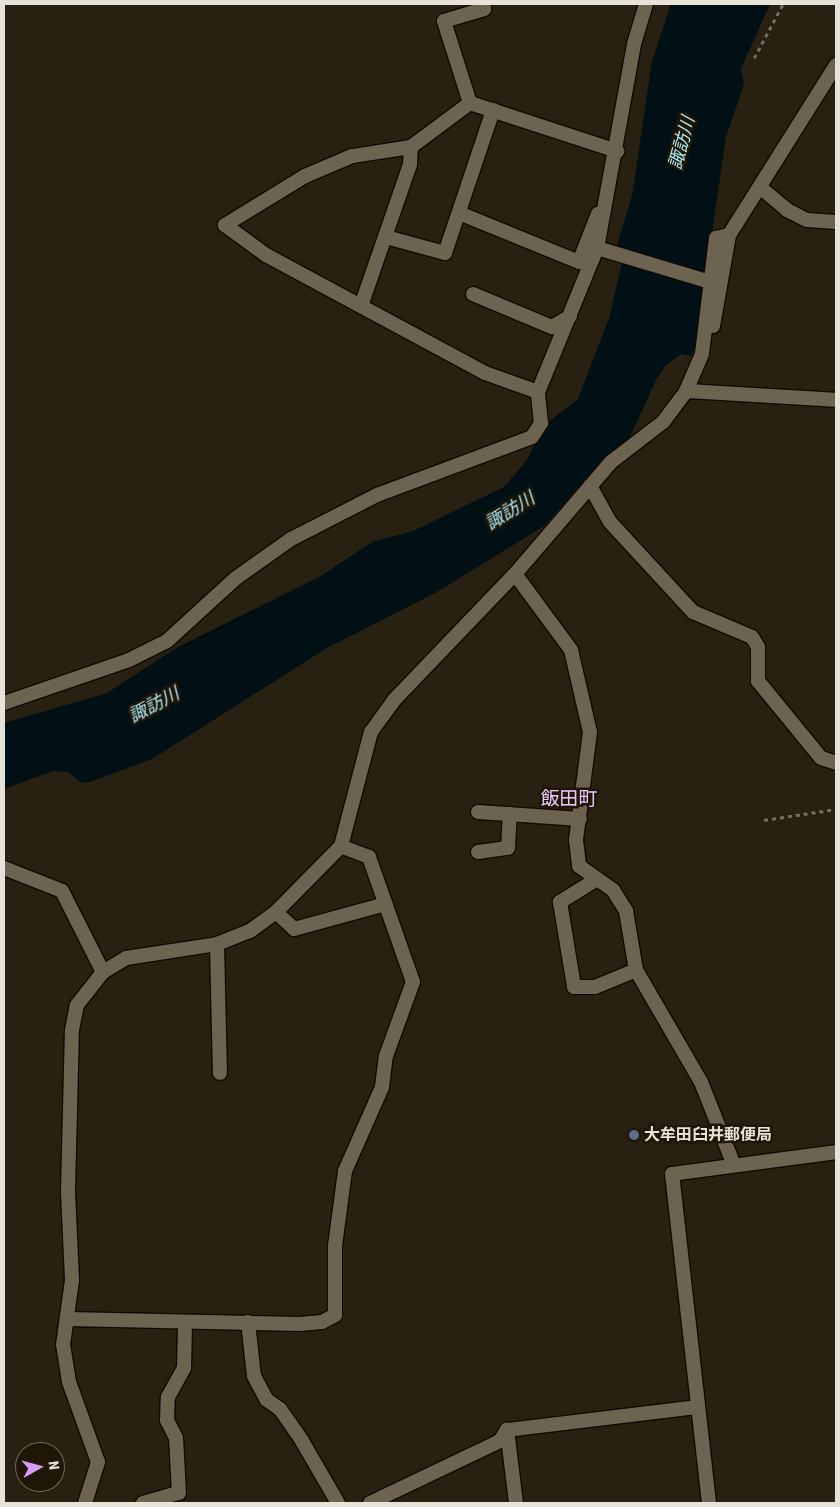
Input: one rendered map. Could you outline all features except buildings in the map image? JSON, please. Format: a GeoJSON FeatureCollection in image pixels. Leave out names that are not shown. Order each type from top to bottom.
{"type":"FeatureCollection","features":[{"type":"Feature","properties":{"kind":"street"},"geometry":{"type":"LineString","coordinates":[[470,103],[444,21],[484,9],[484,4]]}},
{"type":"Feature","properties":{"kind":"street"},"geometry":{"type":"LineString","coordinates":[[4,703],[130,660],[166,641],[236,578],[291,539],[377,495],[532,437],[541,422],[538,392],[600,249],[632,52],[646,4]]}},
{"type":"Feature","properties":{"kind":"street"},"geometry":{"type":"LineString","coordinates":[[85,1503],[98,1462],[69,1382],[63,1345],[72,1280],[68,1191],[72,1030],[77,1005],[103,972],[145,952],[217,944],[250,931],[276,912],[341,846],[371,732],[401,693],[514,574],[611,462],[663,422],[686,391],[714,325],[729,235],[761,188],[836,65]]}},
{"type":"Feature","properties":{"kind":"street"},"geometry":{"type":"LineString","coordinates":[[470,103],[617,151]]}},
{"type":"Feature","properties":{"kind":"street"},"geometry":{"type":"LineString","coordinates":[[470,103],[411,146],[344,159],[305,176],[225,225],[266,255],[362,303],[485,373],[538,392]]}},
{"type":"Feature","properties":{"kind":"street"},"geometry":{"type":"LineString","coordinates":[[386,237],[445,253],[493,110]]}},
{"type":"Feature","properties":{"kind":"street"},"geometry":{"type":"LineString","coordinates":[[362,303],[410,164],[411,146]]}},
{"type":"Feature","properties":{"kind":"street"},"geometry":{"type":"LineString","coordinates":[[761,188],[787,210],[808,220],[836,222]]}},
{"type":"Feature","properties":{"kind":"street"},"geometry":{"type":"LineString","coordinates":[[459,213],[579,262],[598,214],[606,211]]}},
{"type":"Feature","properties":{"kind":"street"},"geometry":{"type":"LineString","coordinates":[[702,354],[708,281],[716,238],[729,235]]}},
{"type":"Feature","properties":{"kind":"street"},"geometry":{"type":"LineString","coordinates":[[600,249],[708,281]]}},
{"type":"Feature","properties":{"kind":"street"},"geometry":{"type":"LineString","coordinates":[[473,294],[552,327],[570,316]]}},
{"type":"Feature","properties":{"kind":"street"},"geometry":{"type":"LineString","coordinates":[[686,391],[836,400]]}},
{"type":"Feature","properties":{"kind":"street"},"geometry":{"type":"LineString","coordinates":[[590,486],[610,522],[693,612],[752,637],[758,647],[758,681],[821,758],[836,763]]}},
{"type":"Feature","properties":{"kind":"street"},"geometry":{"type":"LineString","coordinates":[[514,574],[572,650],[590,732],[580,819],[579,866],[613,890],[626,911],[636,970],[701,1082],[733,1163]]}},
{"type":"Feature","properties":{"kind":"street"},"geometry":{"type":"LineString","coordinates":[[478,812],[580,819]]}},
{"type":"Feature","properties":{"kind":"street"},"geometry":{"type":"LineString","coordinates":[[478,852],[508,848],[510,814]]}},
{"type":"Feature","properties":{"kind":"street"},"geometry":{"type":"LineString","coordinates":[[68,1319],[315,1323],[335,1315],[335,1246],[346,1171],[382,1087],[386,1056],[413,982],[370,856],[341,846]]}},
{"type":"Feature","properties":{"kind":"street"},"geometry":{"type":"LineString","coordinates":[[4,868],[62,890],[103,972]]}},
{"type":"Feature","properties":{"kind":"street"},"geometry":{"type":"LineString","coordinates":[[598,879],[560,902],[574,987],[594,987],[636,970]]}},
{"type":"Feature","properties":{"kind":"street"},"geometry":{"type":"LineString","coordinates":[[276,912],[294,929],[386,904]]}},
{"type":"Feature","properties":{"kind":"street"},"geometry":{"type":"LineString","coordinates":[[217,944],[220,1073]]}},
{"type":"Feature","properties":{"kind":"street"},"geometry":{"type":"LineString","coordinates":[[709,1503],[672,1174],[733,1163],[836,1152]]}},
{"type":"Feature","properties":{"kind":"street"},"geometry":{"type":"LineString","coordinates":[[143,1503],[179,1493],[176,1438],[167,1420],[168,1397],[184,1368],[185,1322]]}},
{"type":"Feature","properties":{"kind":"street"},"geometry":{"type":"LineString","coordinates":[[248,1322],[254,1376],[262,1392],[302,1441],[338,1503]]}},
{"type":"Feature","properties":{"kind":"street"},"geometry":{"type":"LineString","coordinates":[[507,1430],[698,1407]]}},
{"type":"Feature","properties":{"kind":"street"},"geometry":{"type":"LineString","coordinates":[[370,1503],[500,1441],[507,1430]]}},
{"type":"Feature","properties":{"kind":"street"},"geometry":{"type":"LineString","coordinates":[[507,1430],[516,1503]]}},
{"type":"Feature","properties":{"kind":"path"},"geometry":{"type":"LineString","coordinates":[[754,58],[783,4]]}},
{"type":"Feature","properties":{"kind":"path"},"geometry":{"type":"LineString","coordinates":[[764,820],[836,809]]}},
{"type":"Feature","properties":{"kind":"water","name":"諏訪川"},"geometry":{"type":"Polygon","coordinates":[[[671,4],[770,4],[741,69],[744,84],[726,137],[695,348],[691,356],[681,354],[666,365],[656,380],[628,441],[607,455],[544,526],[435,593],[327,648],[152,759],[90,782],[82,783],[68,772],[53,771],[4,789],[4,723],[107,693],[178,647],[319,577],[372,542],[413,531],[504,487],[527,460],[543,426],[578,399],[609,318],[622,263],[616,248],[632,196],[652,61],[671,4]]]}},
{"type":"Feature","properties":{"kind":"place","name":"大牟田臼井郵便局"},"geometry":{"type":"Point","coordinates":[634,1135]}},
{"type":"Feature","properties":{"kind":"district","name":"飯田町"},"geometry":{"type":"Point","coordinates":[569,799]}}]}
